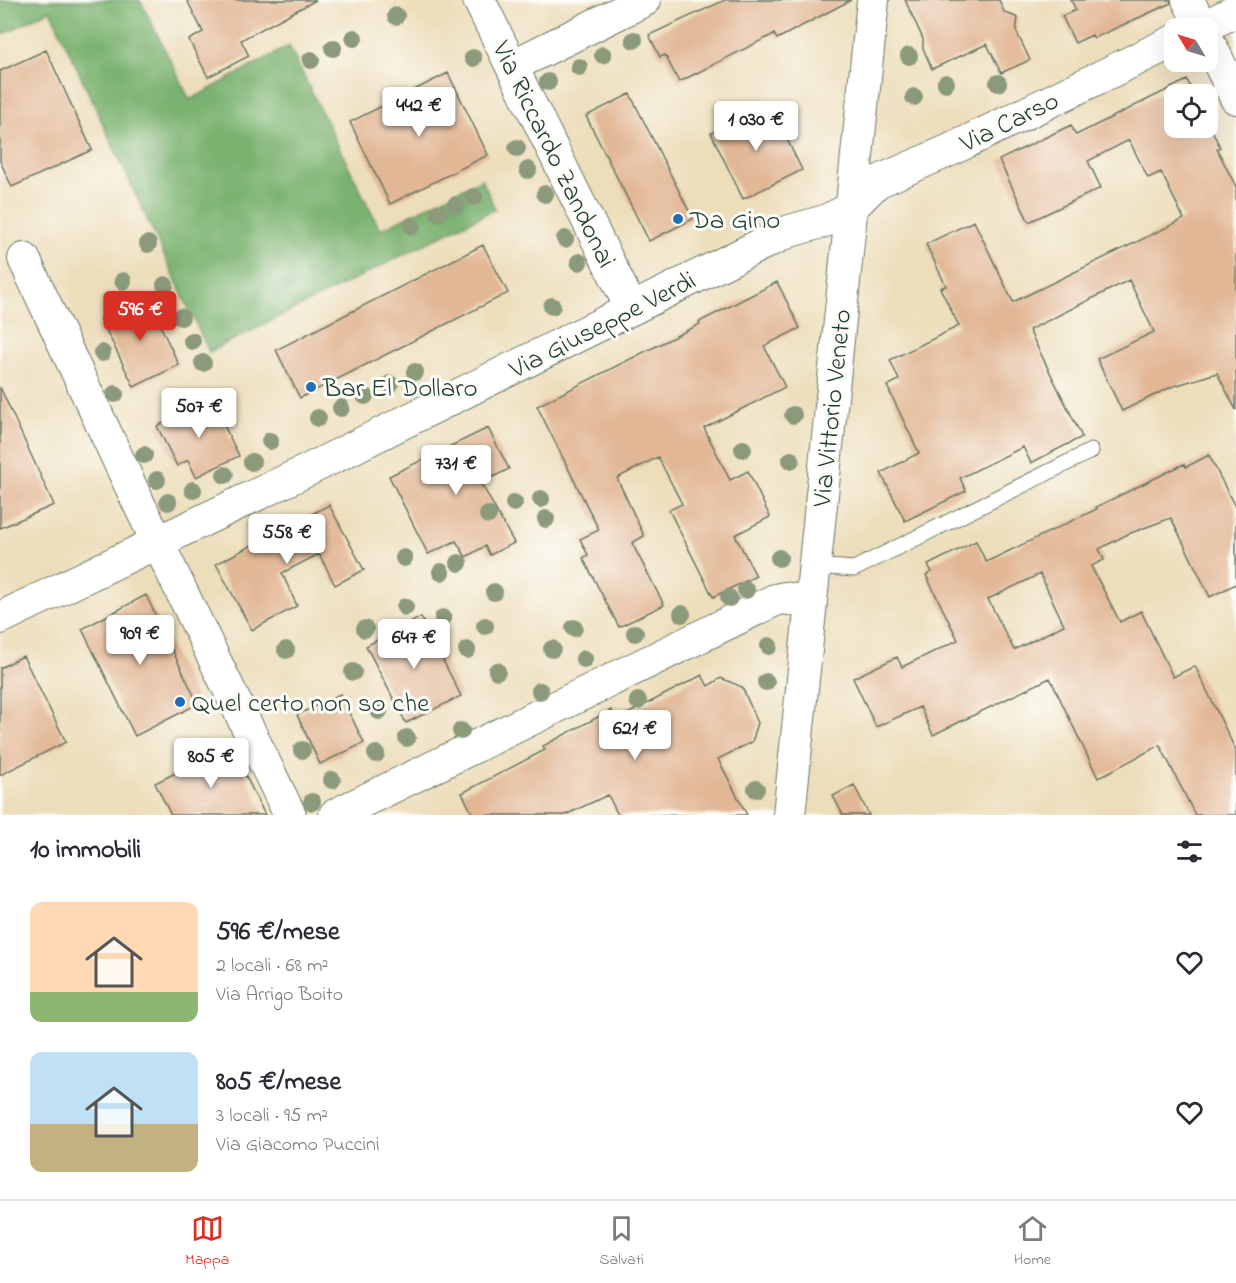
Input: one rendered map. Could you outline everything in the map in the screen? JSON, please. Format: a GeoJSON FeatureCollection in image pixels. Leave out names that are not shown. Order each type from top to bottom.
{"type":"FeatureCollection","features":[{"type":"Feature","properties":{"kind":"street","name":"Via Riccardo Zandonai"},"geometry":{"type":"LineString","coordinates":[[479,0],[631,308]]}},
{"type":"Feature","properties":{"kind":"street"},"geometry":{"type":"LineString","coordinates":[[512,66],[645,0]]}},
{"type":"Feature","properties":{"kind":"street","name":"Via Vittorio Veneto"},"geometry":{"type":"LineString","coordinates":[[789,815],[873,0]]}},
{"type":"Feature","properties":{"kind":"street"},"geometry":{"type":"LineString","coordinates":[[1188,0],[1197,18]]}},
{"type":"Feature","properties":{"kind":"street"},"geometry":{"type":"LineString","coordinates":[[1218,20],[1236,11]]}},
{"type":"Feature","properties":{"kind":"street","name":"Via Carso"},"geometry":{"type":"LineString","coordinates":[[850,209],[877,182],[948,151],[1164,46]]}},
{"type":"Feature","properties":{"kind":"street"},"geometry":{"type":"LineString","coordinates":[[1218,61],[1236,98]]}},
{"type":"Feature","properties":{"kind":"street","name":"Via Giuseppe Verdi"},"geometry":{"type":"LineString","coordinates":[[0,618],[310,469],[790,231],[850,209]]}},
{"type":"Feature","properties":{"kind":"street"},"geometry":{"type":"LineString","coordinates":[[24,258],[157,541],[290,815]]}},
{"type":"Feature","properties":{"kind":"street"},"geometry":{"type":"LineString","coordinates":[[335,815],[776,600],[784,598],[811,603]]}},
{"type":"Feature","properties":{"kind":"lane"},"geometry":{"type":"LineString","coordinates":[[814,566],[854,569],[1091,451]]}},
{"type":"Feature","properties":{"kind":"green space"},"geometry":{"type":"Polygon","coordinates":[[[0,0],[140,0],[190,100],[289,46],[380,230],[482,179],[495,209],[209,352],[50,10],[0,36],[0,0]]]}},
{"type":"Feature","properties":{"kind":"building"},"geometry":{"type":"Polygon","coordinates":[[[187,0],[316,0],[241,40],[249,56],[208,77],[189,40],[203,32],[187,0]]]}},
{"type":"Feature","properties":{"kind":"building"},"geometry":{"type":"Polygon","coordinates":[[[725,0],[851,0],[777,39],[774,34],[679,82],[665,55],[660,57],[649,35],[725,0]]]}},
{"type":"Feature","properties":{"kind":"building"},"geometry":{"type":"Polygon","coordinates":[[[905,0],[999,0],[1004,12],[1018,18],[1016,31],[1030,60],[1001,73],[987,44],[932,69],[923,48],[923,39],[905,0]]]}},
{"type":"Feature","properties":{"kind":"building"},"geometry":{"type":"Polygon","coordinates":[[[1071,0],[1170,0],[1171,3],[1094,38],[1092,35],[1075,43],[1062,16],[1076,10],[1071,0]]]}},
{"type":"Feature","properties":{"kind":"building"},"geometry":{"type":"Polygon","coordinates":[[[46,50],[92,150],[12,187],[0,161],[0,71],[46,50]]]}},
{"type":"Feature","properties":{"kind":"building"},"geometry":{"type":"Polygon","coordinates":[[[448,73],[488,155],[390,204],[350,122],[448,73]]]}},
{"type":"Feature","properties":{"kind":"building"},"geometry":{"type":"Polygon","coordinates":[[[1164,91],[1164,138],[1216,138],[1220,147],[1217,149],[1236,187],[1236,410],[1217,373],[1171,387],[1122,411],[1097,359],[1154,332],[1129,280],[1029,330],[1082,437],[1031,463],[1023,447],[960,478],[966,491],[905,521],[881,473],[919,453],[887,386],[899,380],[890,360],[959,326],[940,288],[946,286],[926,244],[974,221],[1013,302],[1184,219],[1161,172],[1148,178],[1129,140],[1088,161],[1101,188],[1029,222],[999,160],[1071,125],[1076,135],[1164,91]]]}},
{"type":"Feature","properties":{"kind":"building"},"geometry":{"type":"Polygon","coordinates":[[[630,94],[693,219],[649,241],[586,116],[630,94]]]}},
{"type":"Feature","properties":{"kind":"building"},"geometry":{"type":"Polygon","coordinates":[[[770,105],[802,170],[743,199],[711,133],[770,105]]]}},
{"type":"Feature","properties":{"kind":"building"},"geometry":{"type":"Polygon","coordinates":[[[483,245],[508,293],[300,398],[276,350],[483,245]]]}},
{"type":"Feature","properties":{"kind":"building"},"geometry":{"type":"Polygon","coordinates":[[[777,282],[800,328],[764,346],[785,387],[704,428],[730,480],[748,471],[770,517],[735,535],[756,576],[713,597],[669,510],[682,504],[658,457],[617,478],[644,536],[632,543],[664,605],[619,627],[583,558],[588,555],[580,539],[599,530],[537,406],[700,324],[699,322],[777,282]]]}},
{"type":"Feature","properties":{"kind":"building"},"geometry":{"type":"Polygon","coordinates":[[[147,298],[179,365],[134,387],[101,319],[147,298]]]}},
{"type":"Feature","properties":{"kind":"building"},"geometry":{"type":"Polygon","coordinates":[[[0,387],[54,505],[0,528],[0,387]]]}},
{"type":"Feature","properties":{"kind":"building"},"geometry":{"type":"Polygon","coordinates":[[[211,399],[239,456],[196,477],[188,460],[177,466],[157,426],[211,399]]]}},
{"type":"Feature","properties":{"kind":"building"},"geometry":{"type":"Polygon","coordinates":[[[488,428],[509,469],[481,483],[514,543],[490,555],[485,546],[466,557],[456,541],[428,554],[389,476],[488,428]]]}},
{"type":"Feature","properties":{"kind":"building"},"geometry":{"type":"Polygon","coordinates":[[[1209,455],[1236,509],[1236,584],[1210,597],[1171,518],[1128,534],[1099,549],[1104,560],[1091,566],[1120,622],[1141,611],[1173,677],[1195,666],[1236,751],[1236,815],[1195,815],[1160,745],[1098,778],[1050,678],[933,735],[920,707],[876,727],[853,678],[897,657],[902,667],[958,640],[926,575],[932,572],[928,565],[976,541],[986,562],[1184,464],[1186,467],[1209,455]],[[1040,574],[988,599],[1014,650],[1064,625],[1040,574]]]}},
{"type":"Feature","properties":{"kind":"building"},"geometry":{"type":"Polygon","coordinates":[[[329,505],[364,570],[335,585],[319,554],[282,573],[297,606],[252,630],[216,564],[329,505]]]}},
{"type":"Feature","properties":{"kind":"building"},"geometry":{"type":"Polygon","coordinates":[[[146,595],[198,704],[135,736],[82,629],[146,595]]]}},
{"type":"Feature","properties":{"kind":"building"},"geometry":{"type":"Polygon","coordinates":[[[421,617],[461,696],[406,723],[366,646],[421,617]]]}},
{"type":"Feature","properties":{"kind":"building"},"geometry":{"type":"Polygon","coordinates":[[[23,656],[66,742],[0,775],[0,668],[23,656]]]}},
{"type":"Feature","properties":{"kind":"building"},"geometry":{"type":"Polygon","coordinates":[[[702,675],[708,686],[721,678],[742,687],[758,723],[752,742],[718,759],[747,815],[618,815],[608,795],[565,815],[473,815],[462,793],[545,750],[543,746],[611,710],[616,720],[702,675]]]}},
{"type":"Feature","properties":{"kind":"building"},"geometry":{"type":"Polygon","coordinates":[[[340,694],[364,743],[320,764],[297,715],[340,694]]]}},
{"type":"Feature","properties":{"kind":"building"},"geometry":{"type":"Polygon","coordinates":[[[231,746],[265,815],[171,815],[155,783],[231,746]]]}},
{"type":"Feature","properties":{"kind":"building"},"geometry":{"type":"Polygon","coordinates":[[[854,785],[869,815],[843,815],[833,796],[854,785]]]}},
{"type":"Feature","properties":{"kind":"place","name":"Da Gino"},"geometry":{"type":"Point","coordinates":[678,219]}},
{"type":"Feature","properties":{"kind":"place","name":"Bar El Dollaro"},"geometry":{"type":"Point","coordinates":[311,387]}},
{"type":"Feature","properties":{"kind":"place","name":"Quel certo non so che"},"geometry":{"type":"Point","coordinates":[180,702]}}]}
